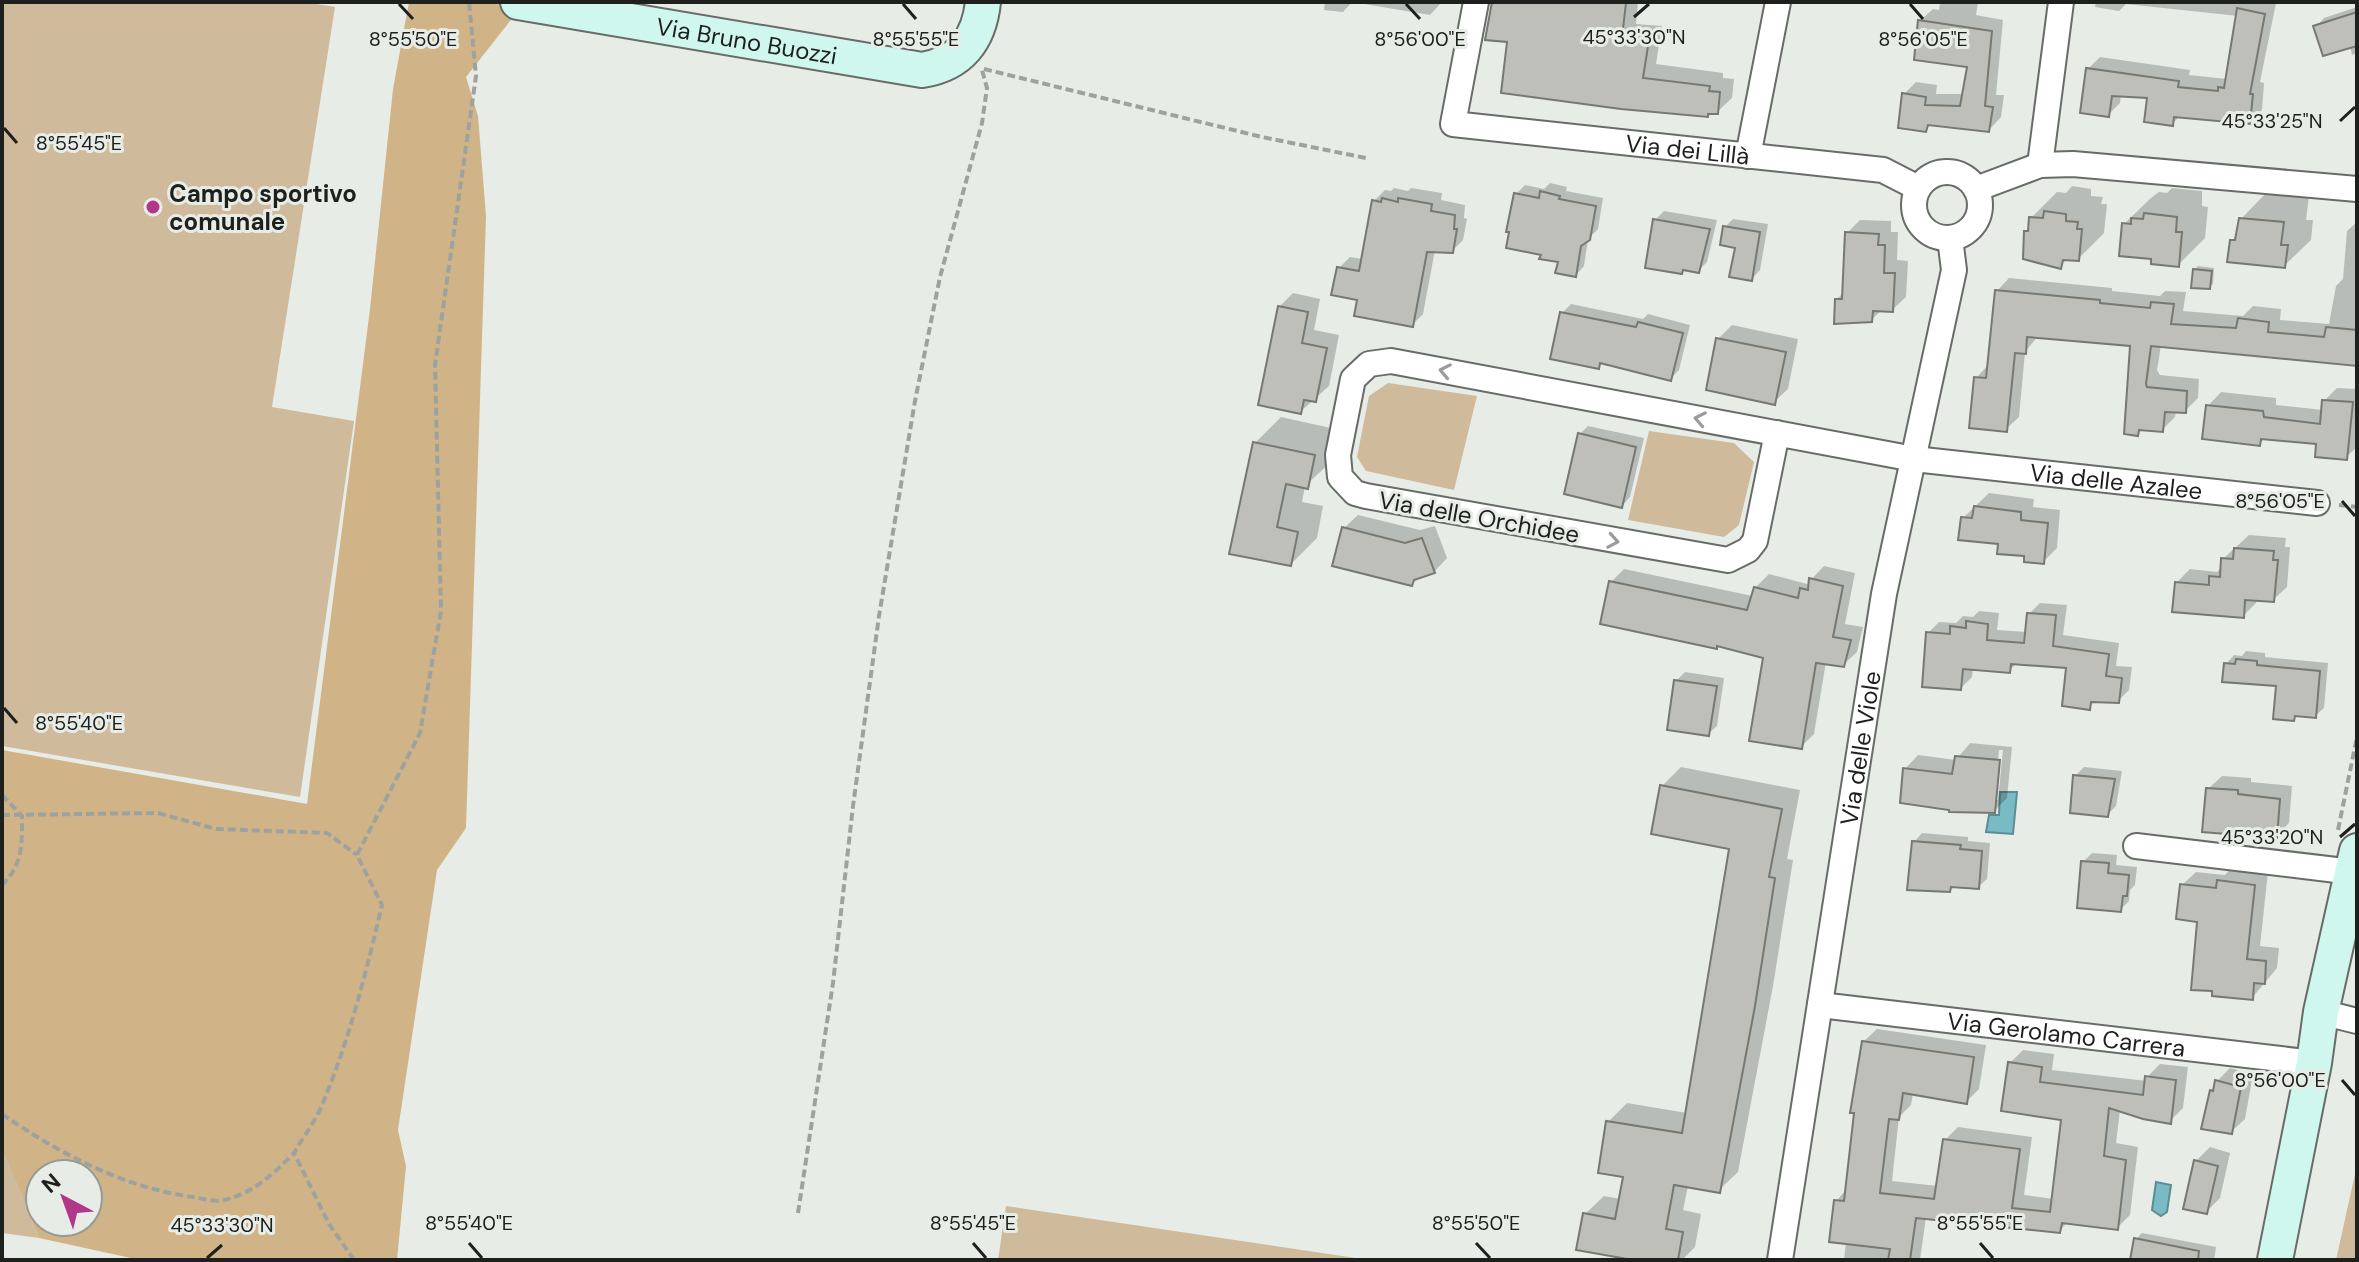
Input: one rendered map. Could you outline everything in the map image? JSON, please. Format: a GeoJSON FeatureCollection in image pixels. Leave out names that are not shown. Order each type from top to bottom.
{"type":"FeatureCollection","features":[{"type":"Feature","properties":{"kind":"street","name":"Via Bruno Buozzi"},"geometry":{"type":"LineString","coordinates":[[518,2],[922,70],[947,64],[967,48],[979,26],[983,2]]}},
{"type":"Feature","properties":{"kind":"street","name":"Via dei Lillà"},"geometry":{"type":"LineString","coordinates":[[1476,2],[1453,124],[1883,170],[1918,188]]}},
{"type":"Feature","properties":{"kind":"street"},"geometry":{"type":"LineString","coordinates":[[1748,156],[1778,2]]}},
{"type":"Feature","properties":{"kind":"street"},"geometry":{"type":"LineString","coordinates":[[2040,165],[2061,2]]}},
{"type":"Feature","properties":{"kind":"street"},"geometry":{"type":"LineString","coordinates":[[1976,189],[2040,165],[2073,164],[2357,189]]}},
{"type":"Feature","properties":{"kind":"street"},"geometry":{"type":"LineString","coordinates":[[1953,172],[1970,181],[1976,189],[1980,199],[1976,221],[1970,229],[1950,238],[1939,238],[1921,227],[1913,208],[1918,188],[1933,174],[1953,172]]}},
{"type":"Feature","properties":{"kind":"street","name":"Via delle Viole"},"geometry":{"type":"LineString","coordinates":[[1780,1260],[1884,594],[1954,270],[1950,238]]}},
{"type":"Feature","properties":{"kind":"street","name":"Via delle Orchidee"},"geometry":{"type":"LineString","coordinates":[[1777,433],[1755,541],[1748,550],[1728,560],[1366,496],[1347,486],[1337,466],[1353,379],[1369,364],[1380,361],[1777,433],[1914,459]]}},
{"type":"Feature","properties":{"kind":"street","name":"Via delle Azalee"},"geometry":{"type":"LineString","coordinates":[[1914,459],[2317,503]]}},
{"type":"Feature","properties":{"kind":"street"},"geometry":{"type":"LineString","coordinates":[[2136,846],[2355,862],[2321,1012],[2314,1063],[2275,1260]]}},
{"type":"Feature","properties":{"kind":"street","name":"Via Gerolamo Carrera"},"geometry":{"type":"LineString","coordinates":[[1820,1005],[2314,1063]]}},
{"type":"Feature","properties":{"kind":"street"},"geometry":{"type":"LineString","coordinates":[[2321,1012],[2357,1021]]}},
{"type":"Feature","properties":{"kind":"path"},"geometry":{"type":"LineString","coordinates":[[357,855],[420,733],[441,611],[435,365],[461,200],[476,76],[469,2]]}},
{"type":"Feature","properties":{"kind":"path"},"geometry":{"type":"LineString","coordinates":[[798,1213],[833,983],[879,616],[940,277],[982,123],[987,88],[982,68],[1262,137],[1366,158]]}},
{"type":"Feature","properties":{"kind":"path"},"geometry":{"type":"LineString","coordinates":[[2,795],[22,816],[22,854],[13,875],[2,885]]}},
{"type":"Feature","properties":{"kind":"path"},"geometry":{"type":"LineString","coordinates":[[2,815],[158,813],[216,829],[327,833],[357,855],[382,905],[347,1036],[321,1108],[294,1153],[262,1185],[221,1201],[158,1192],[89,1164],[28,1133],[2,1114]]}},
{"type":"Feature","properties":{"kind":"path"},"geometry":{"type":"LineString","coordinates":[[294,1153],[329,1224],[354,1260]]}},
{"type":"Feature","properties":{"kind":"shaded area","name":"Campo sportivo comunale"},"geometry":{"type":"Polygon","coordinates":[[[2,2],[304,2],[335,7],[272,407],[354,421],[300,797],[2,746],[2,2]]]}},
{"type":"Feature","properties":{"kind":"shaded area"},"geometry":{"type":"Polygon","coordinates":[[[409,2],[525,2],[466,77],[478,116],[486,216],[466,828],[437,870],[398,1130],[406,1166],[397,1260],[140,1260],[39,1238],[104,1238],[104,1158],[24,1158],[24,1201],[2,1153],[2,750],[307,804],[370,309],[393,89],[409,2]]]}},
{"type":"Feature","properties":{"kind":"shaded area"},"geometry":{"type":"Polygon","coordinates":[[[1388,383],[1477,396],[1454,490],[1366,471],[1357,457],[1369,396],[1388,383]]]}},
{"type":"Feature","properties":{"kind":"shaded area"},"geometry":{"type":"Polygon","coordinates":[[[1649,431],[1734,443],[1754,462],[1739,525],[1724,537],[1628,520],[1649,431]]]}},
{"type":"Feature","properties":{"kind":"shaded area"},"geometry":{"type":"Polygon","coordinates":[[[2,1153],[24,1201],[24,1236],[2,1233],[2,1153]]]}},
{"type":"Feature","properties":{"kind":"shaded area"},"geometry":{"type":"Polygon","coordinates":[[[2357,1165],[2357,1260],[2336,1260],[2357,1165]]]}},
{"type":"Feature","properties":{"kind":"shaded area"},"geometry":{"type":"Polygon","coordinates":[[[1006,1206],[1369,1260],[998,1260],[1006,1206]]]}},
{"type":"Feature","properties":{"kind":"water"},"geometry":{"type":"Polygon","coordinates":[[[2000,792],[2017,792],[2013,834],[1986,832],[1989,815],[1999,815],[2000,792]]]}},
{"type":"Feature","properties":{"kind":"water"},"geometry":{"type":"Polygon","coordinates":[[[2156,1182],[2171,1185],[2167,1212],[2161,1216],[2152,1210],[2156,1182]]]}},
{"type":"Feature","properties":{"kind":"building"},"geometry":{"type":"Polygon","coordinates":[[[1492,2],[1626,3],[1622,37],[1649,40],[1643,78],[1710,86],[1709,91],[1720,92],[1718,114],[1708,114],[1708,117],[1621,109],[1501,93],[1507,42],[1485,40],[1492,2]]]}},
{"type":"Feature","properties":{"kind":"building"},"geometry":{"type":"Polygon","coordinates":[[[2237,8],[2265,14],[2250,94],[2253,94],[2250,124],[2174,117],[2173,126],[2144,122],[2147,98],[2112,96],[2109,117],[2080,113],[2086,68],[2179,81],[2178,87],[2218,91],[2218,87],[2224,88],[2237,8]]]}},
{"type":"Feature","properties":{"kind":"building"},"geometry":{"type":"Polygon","coordinates":[[[2357,12],[2357,46],[2323,56],[2313,26],[2357,12]]]}},
{"type":"Feature","properties":{"kind":"building"},"geometry":{"type":"Polygon","coordinates":[[[1918,20],[1992,31],[1985,106],[1993,107],[1989,132],[1928,125],[1926,132],[1898,128],[1902,93],[1926,97],[1925,105],[1960,106],[1967,67],[1914,60],[1918,20]]]}},
{"type":"Feature","properties":{"kind":"building"},"geometry":{"type":"Polygon","coordinates":[[[1540,191],[1560,196],[1559,199],[1596,206],[1590,240],[1581,246],[1576,277],[1555,273],[1558,262],[1506,248],[1514,193],[1539,198],[1540,191]]]}},
{"type":"Feature","properties":{"kind":"building"},"geometry":{"type":"Polygon","coordinates":[[[1382,198],[1432,204],[1431,211],[1455,215],[1454,229],[1457,229],[1453,253],[1427,252],[1413,327],[1354,316],[1357,300],[1331,295],[1337,267],[1359,271],[1372,200],[1381,202],[1382,198]]]}},
{"type":"Feature","properties":{"kind":"building"},"geometry":{"type":"Polygon","coordinates":[[[2044,211],[2066,214],[2066,221],[2078,222],[2077,229],[2082,229],[2079,261],[2063,260],[2061,269],[2023,259],[2024,231],[2028,231],[2029,217],[2043,218],[2044,211]]]}},
{"type":"Feature","properties":{"kind":"building"},"geometry":{"type":"Polygon","coordinates":[[[2144,213],[2177,217],[2176,232],[2182,232],[2179,267],[2151,264],[2151,259],[2119,256],[2122,223],[2131,224],[2131,218],[2143,219],[2144,213]]]}},
{"type":"Feature","properties":{"kind":"building"},"geometry":{"type":"Polygon","coordinates":[[[2239,218],[2284,222],[2281,245],[2288,245],[2285,268],[2227,262],[2230,240],[2235,240],[2239,218]]]}},
{"type":"Feature","properties":{"kind":"building"},"geometry":{"type":"Polygon","coordinates":[[[1653,219],[1710,229],[1699,273],[1683,270],[1682,274],[1645,268],[1653,219]]]}},
{"type":"Feature","properties":{"kind":"building"},"geometry":{"type":"Polygon","coordinates":[[[1723,226],[1760,232],[1752,281],[1729,277],[1735,248],[1720,245],[1723,226]]]}},
{"type":"Feature","properties":{"kind":"building"},"geometry":{"type":"Polygon","coordinates":[[[1845,232],[1879,234],[1878,245],[1885,245],[1884,273],[1895,273],[1893,312],[1873,311],[1872,322],[1834,324],[1835,299],[1842,299],[1845,232]]]}},
{"type":"Feature","properties":{"kind":"building"},"geometry":{"type":"Polygon","coordinates":[[[2193,269],[2212,271],[2210,289],[2191,288],[2193,269]]]}},
{"type":"Feature","properties":{"kind":"building"},"geometry":{"type":"Polygon","coordinates":[[[1995,290],[2150,308],[2151,302],[2174,304],[2171,324],[2236,328],[2238,318],[2269,322],[2268,332],[2324,337],[2326,327],[2357,330],[2357,366],[2151,346],[2147,387],[2187,391],[2186,413],[2165,412],[2163,432],[2139,430],[2138,436],[2124,434],[2130,346],[2027,337],[2026,354],[2015,353],[2007,432],[1969,428],[1974,377],[1986,378],[1995,290]]]}},
{"type":"Feature","properties":{"kind":"building"},"geometry":{"type":"Polygon","coordinates":[[[1278,306],[1308,312],[1302,343],[1327,348],[1316,402],[1304,400],[1301,414],[1258,405],[1278,306]]]}},
{"type":"Feature","properties":{"kind":"building"},"geometry":{"type":"Polygon","coordinates":[[[1560,312],[1636,327],[1638,322],[1683,333],[1671,381],[1600,363],[1599,369],[1550,359],[1560,312]]]}},
{"type":"Feature","properties":{"kind":"building"},"geometry":{"type":"Polygon","coordinates":[[[1716,338],[1786,352],[1775,405],[1706,390],[1716,338]]]}},
{"type":"Feature","properties":{"kind":"building"},"geometry":{"type":"Polygon","coordinates":[[[2322,400],[2353,402],[2347,460],[2315,457],[2316,444],[2261,439],[2260,446],[2202,439],[2206,405],[2263,411],[2264,417],[2320,424],[2322,400]]]}},
{"type":"Feature","properties":{"kind":"building"},"geometry":{"type":"Polygon","coordinates":[[[1578,433],[1636,447],[1622,508],[1564,494],[1578,433]]]}},
{"type":"Feature","properties":{"kind":"building"},"geometry":{"type":"Polygon","coordinates":[[[1253,442],[1315,455],[1308,489],[1286,484],[1277,527],[1298,532],[1291,566],[1229,554],[1253,442]]]}},
{"type":"Feature","properties":{"kind":"building"},"geometry":{"type":"Polygon","coordinates":[[[1974,506],[2021,512],[2021,520],[2048,523],[2044,564],[2024,562],[2024,556],[1997,554],[1998,544],[1958,540],[1961,517],[1972,518],[1974,506]]]}},
{"type":"Feature","properties":{"kind":"building"},"geometry":{"type":"Polygon","coordinates":[[[1342,527],[1405,543],[1422,538],[1435,573],[1414,580],[1412,586],[1332,566],[1342,527]]]}},
{"type":"Feature","properties":{"kind":"building"},"geometry":{"type":"Polygon","coordinates":[[[2234,548],[2274,551],[2273,560],[2278,560],[2274,602],[2245,600],[2244,618],[2172,612],[2175,582],[2209,585],[2209,576],[2220,577],[2221,558],[2233,559],[2234,548]]]}},
{"type":"Feature","properties":{"kind":"building"},"geometry":{"type":"Polygon","coordinates":[[[1809,578],[1843,586],[1833,637],[1851,640],[1844,667],[1816,663],[1802,749],[1749,741],[1763,658],[1600,624],[1609,581],[1747,610],[1754,587],[1798,598],[1800,588],[1808,590],[1809,578]]]}},
{"type":"Feature","properties":{"kind":"building"},"geometry":{"type":"Polygon","coordinates":[[[2027,613],[2056,615],[2053,646],[2109,654],[2106,676],[2122,678],[2119,703],[2091,702],[2090,710],[2062,706],[2066,668],[2011,664],[2010,673],[1963,669],[1961,690],[1922,687],[1926,632],[1950,634],[1950,626],[1966,628],[1966,621],[1988,624],[1987,640],[2024,643],[2027,613]]]}},
{"type":"Feature","properties":{"kind":"building"},"geometry":{"type":"Polygon","coordinates":[[[2236,659],[2257,661],[2257,665],[2320,671],[2316,718],[2295,716],[2294,721],[2273,719],[2276,686],[2222,682],[2224,663],[2235,664],[2236,659]]]}},
{"type":"Feature","properties":{"kind":"building"},"geometry":{"type":"Polygon","coordinates":[[[1674,680],[1717,686],[1709,736],[1667,730],[1674,680]]]}},
{"type":"Feature","properties":{"kind":"building"},"geometry":{"type":"Polygon","coordinates":[[[1955,756],[2000,760],[1995,813],[1949,812],[1900,803],[1903,768],[1952,774],[1955,756]]]}},
{"type":"Feature","properties":{"kind":"building"},"geometry":{"type":"Polygon","coordinates":[[[2073,775],[2115,779],[2108,817],[2070,813],[2073,775]]]}},
{"type":"Feature","properties":{"kind":"building"},"geometry":{"type":"Polygon","coordinates":[[[1660,785],[1782,809],[1769,877],[1775,878],[1755,1006],[1720,1193],[1674,1185],[1666,1229],[1683,1232],[1678,1260],[1633,1260],[1576,1250],[1583,1213],[1615,1219],[1623,1177],[1598,1173],[1606,1121],[1682,1133],[1729,849],[1651,834],[1660,785]]]}},
{"type":"Feature","properties":{"kind":"building"},"geometry":{"type":"Polygon","coordinates":[[[2206,788],[2238,790],[2238,794],[2280,799],[2277,838],[2202,832],[2206,788]]]}},
{"type":"Feature","properties":{"kind":"building"},"geometry":{"type":"Polygon","coordinates":[[[1912,841],[1961,845],[1960,849],[1982,851],[1979,889],[1951,887],[1950,892],[1907,890],[1912,841]]]}},
{"type":"Feature","properties":{"kind":"building"},"geometry":{"type":"Polygon","coordinates":[[[2081,861],[2109,863],[2108,873],[2129,875],[2127,896],[2123,896],[2121,912],[2077,908],[2081,861]]]}},
{"type":"Feature","properties":{"kind":"building"},"geometry":{"type":"Polygon","coordinates":[[[2217,880],[2255,885],[2247,959],[2266,961],[2265,984],[2254,983],[2253,1000],[2212,996],[2212,991],[2191,990],[2197,922],[2176,919],[2180,884],[2216,888],[2217,880]]]}},
{"type":"Feature","properties":{"kind":"building"},"geometry":{"type":"Polygon","coordinates":[[[1862,1041],[1974,1057],[1967,1104],[1903,1093],[1899,1120],[1889,1119],[1880,1193],[1934,1199],[1943,1139],[2020,1149],[2012,1208],[2050,1212],[2061,1120],[2001,1111],[2008,1062],[2042,1067],[2040,1082],[2143,1095],[2145,1076],[2176,1080],[2171,1124],[2109,1108],[2104,1156],[2126,1160],[2118,1230],[2062,1223],[2060,1233],[1916,1218],[1910,1260],[1888,1260],[1890,1249],[1829,1242],[1834,1200],[1844,1201],[1854,1113],[1850,1113],[1862,1041]]]}},
{"type":"Feature","properties":{"kind":"building"},"geometry":{"type":"Polygon","coordinates":[[[2215,1080],[2241,1087],[2232,1134],[2201,1129],[2215,1080]]]}},
{"type":"Feature","properties":{"kind":"building"},"geometry":{"type":"Polygon","coordinates":[[[2194,1160],[2218,1166],[2207,1214],[2183,1209],[2194,1160]]]}},
{"type":"Feature","properties":{"kind":"building"},"geometry":{"type":"Polygon","coordinates":[[[2134,1238],[2199,1251],[2198,1260],[2130,1260],[2134,1238]]]}},
{"type":"Feature","properties":{"kind":"place","name":"Campo sportivo comunale"},"geometry":{"type":"Point","coordinates":[153,207]}}]}
